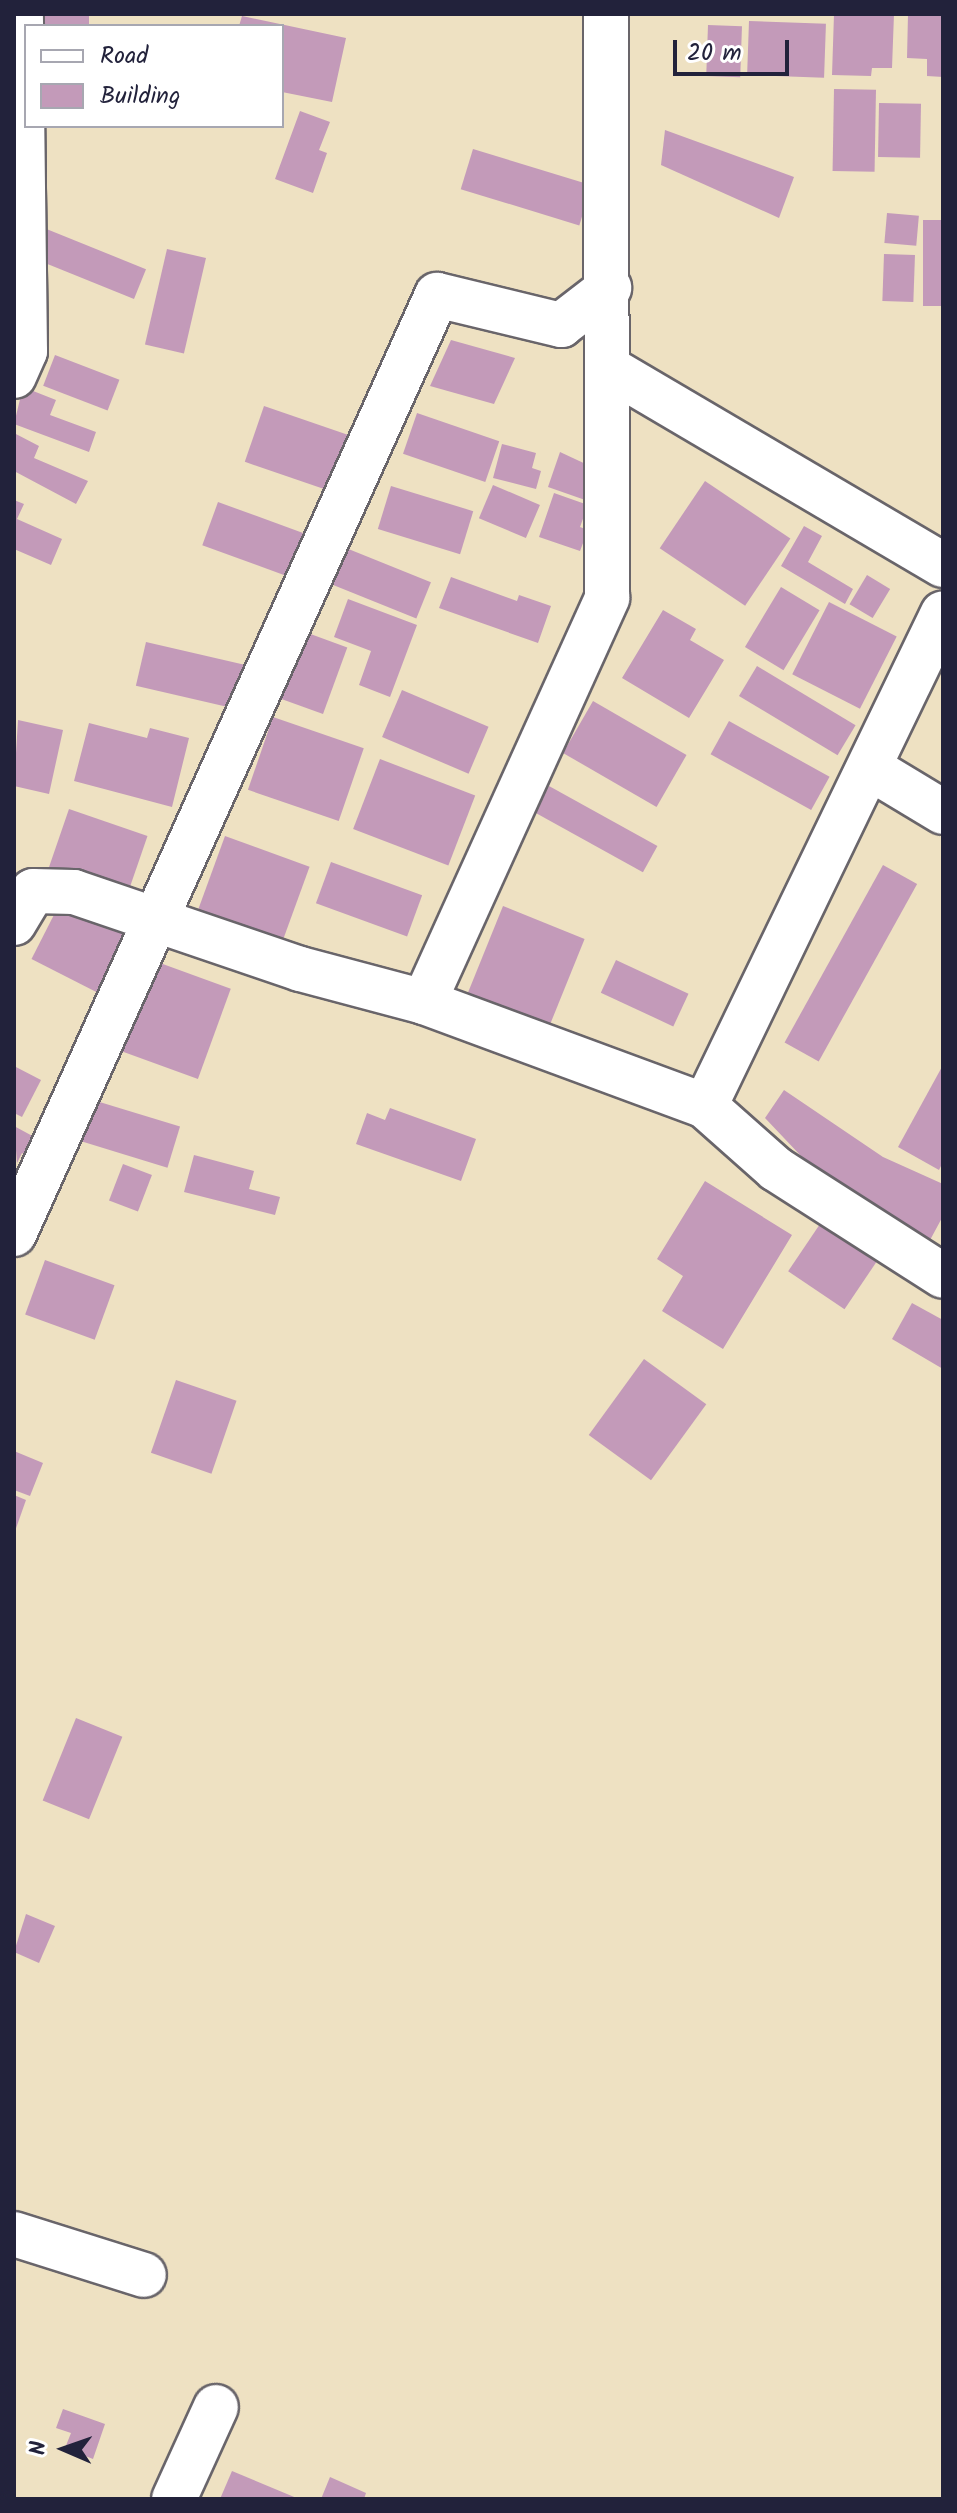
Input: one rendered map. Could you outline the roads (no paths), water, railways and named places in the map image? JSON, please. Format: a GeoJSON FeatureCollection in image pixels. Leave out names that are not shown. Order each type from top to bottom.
{"type":"FeatureCollection","features":[{"type":"Feature","properties":{"kind":"street"},"geometry":{"type":"LineString","coordinates":[[14,376],[25,351],[21,14]]}},
{"type":"Feature","properties":{"kind":"street"},"geometry":{"type":"LineString","coordinates":[[424,1002],[607,598],[610,369],[606,14]]}},
{"type":"Feature","properties":{"kind":"street"},"geometry":{"type":"LineString","coordinates":[[14,1234],[160,919],[437,295],[561,325],[609,288]]}},
{"type":"Feature","properties":{"kind":"street"},"geometry":{"type":"LineString","coordinates":[[610,369],[943,565]]}},
{"type":"Feature","properties":{"kind":"street"},"geometry":{"type":"LineString","coordinates":[[705,1106],[943,613]]}},
{"type":"Feature","properties":{"kind":"street"},"geometry":{"type":"LineString","coordinates":[[870,768],[943,812]]}},
{"type":"Feature","properties":{"kind":"street"},"geometry":{"type":"LineString","coordinates":[[14,923],[33,891],[74,892],[300,969],[424,1002],[705,1106],[776,1169],[939,1265]]}},
{"type":"Feature","properties":{"kind":"street"},"geometry":{"type":"LineString","coordinates":[[14,2234],[144,2275]]}},
{"type":"Feature","properties":{"kind":"street"},"geometry":{"type":"LineString","coordinates":[[174,2499],[216,2407]]}}]}
